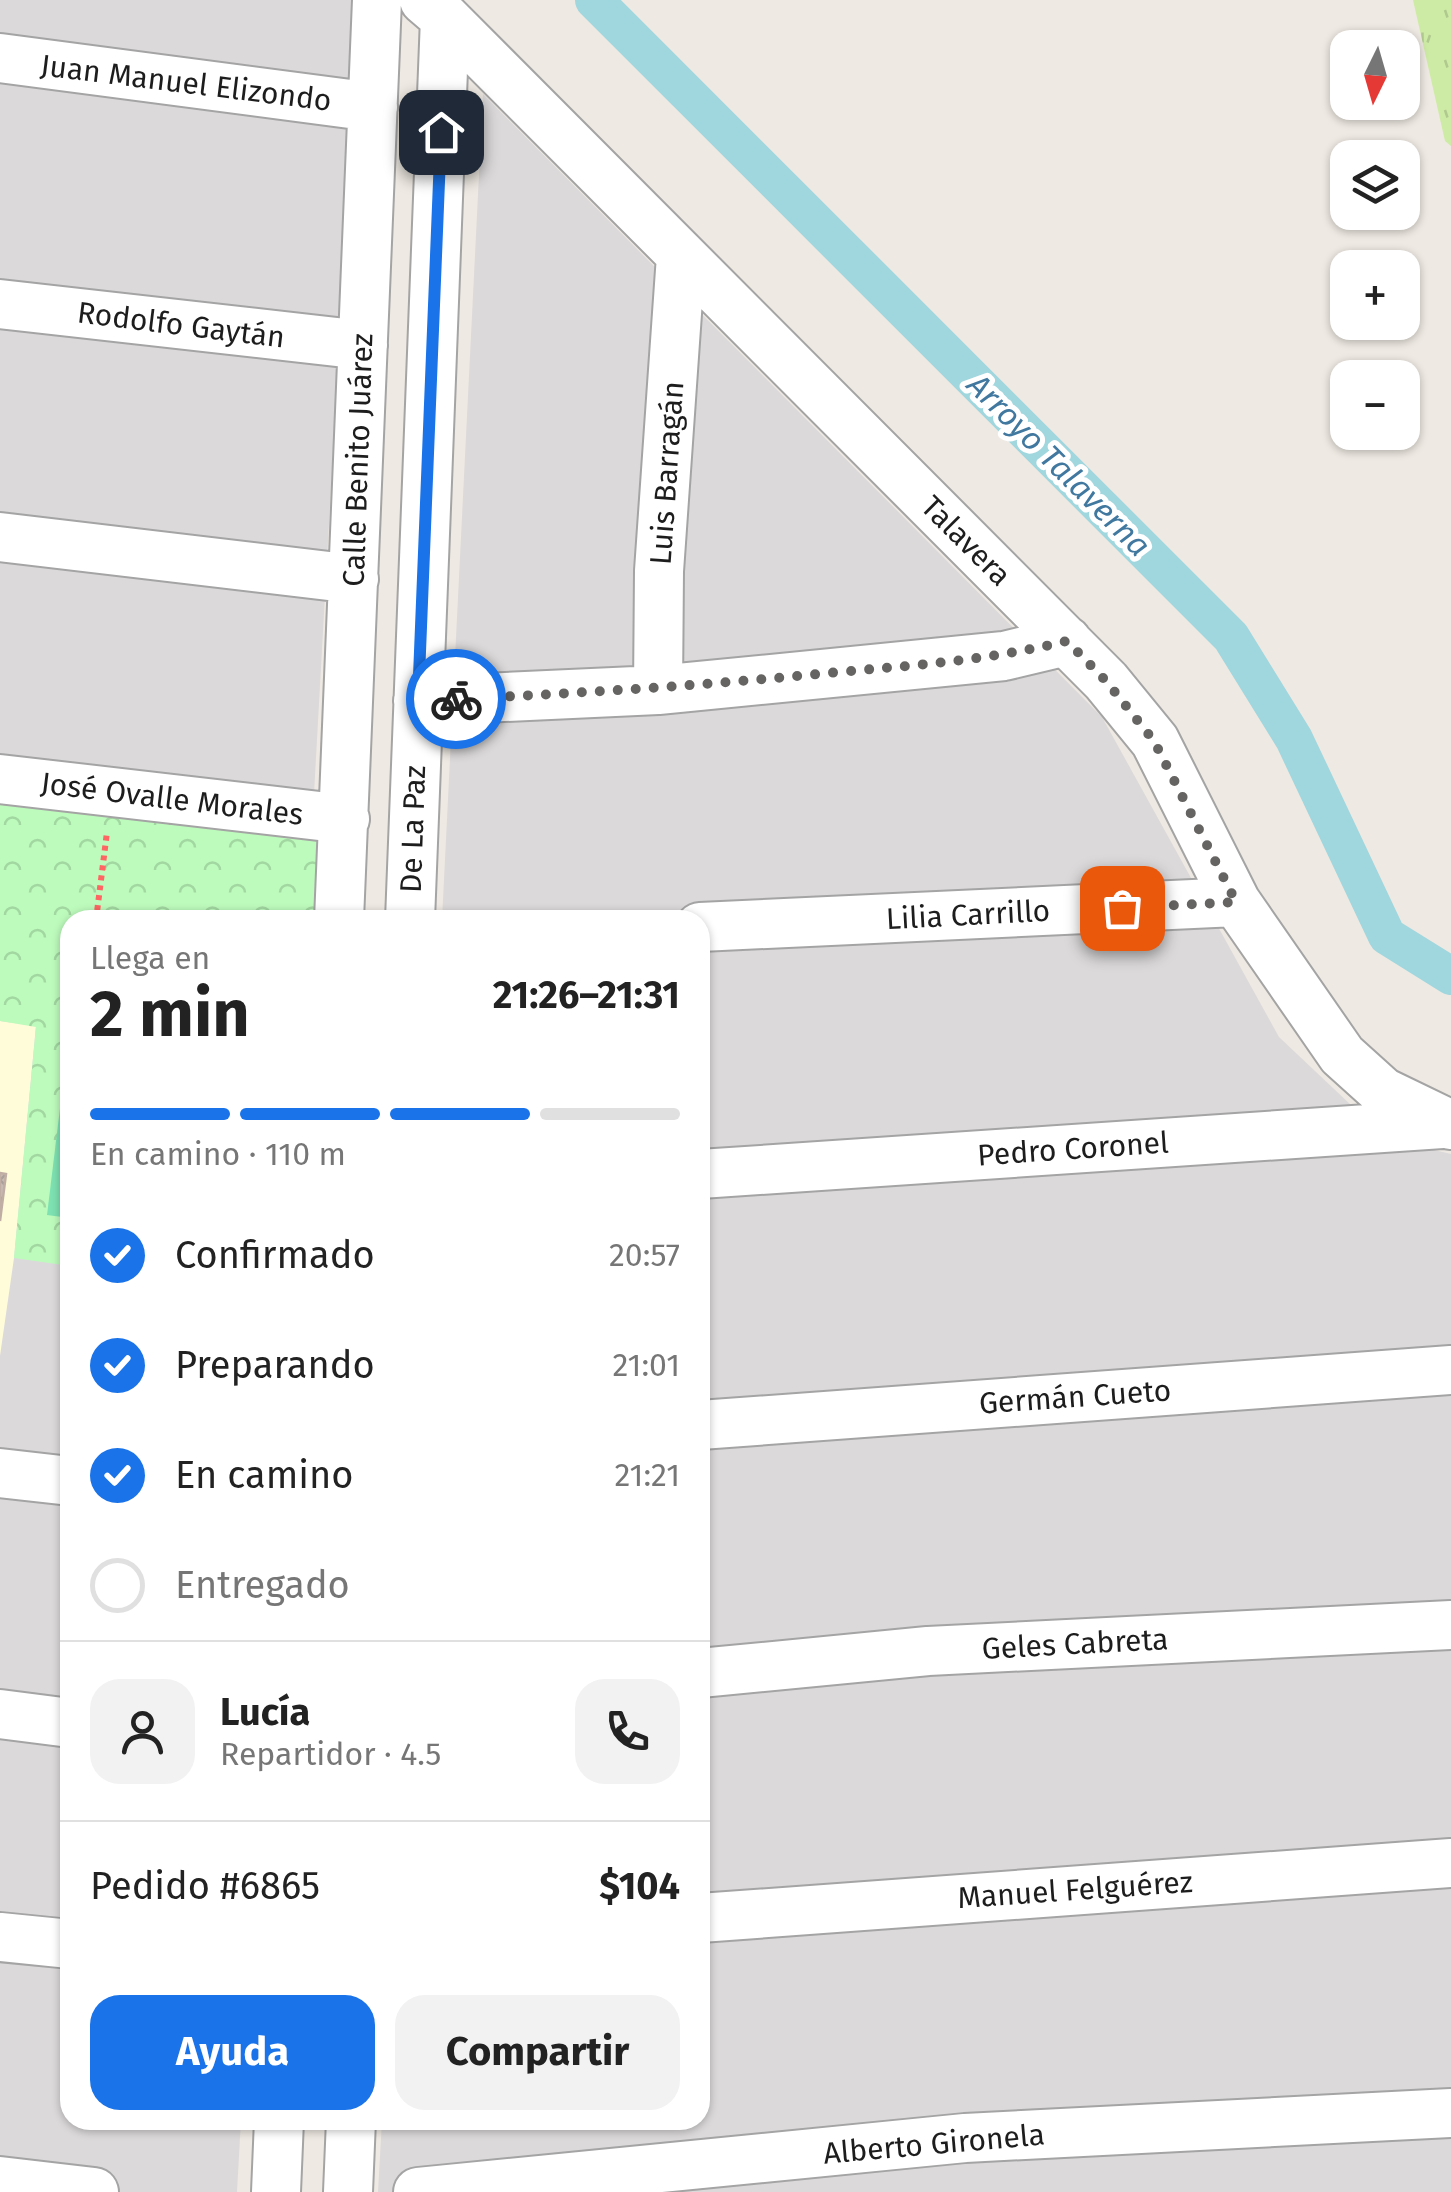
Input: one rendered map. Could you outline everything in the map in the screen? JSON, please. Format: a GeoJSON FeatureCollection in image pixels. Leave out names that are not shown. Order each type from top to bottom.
{"type":"FeatureCollection","features":[{"type":"Feature","properties":{"kind":"street","name":"Calle Benito Juárez"},"geometry":{"type":"LineString","coordinates":[[340,910],[377,0]]}},
{"type":"Feature","properties":{"kind":"street","name":"Talavera"},"geometry":{"type":"LineString","coordinates":[[435,9],[1106,681],[1154,741],[1236,902],[1342,1055],[1383,1092],[1448,1124]]}},
{"type":"Feature","properties":{"kind":"street","name":"De La Paz"},"geometry":{"type":"LineString","coordinates":[[410,910],[435,9]]}},
{"type":"Feature","properties":{"kind":"street","name":"Juan Manuel Elizondo"},"geometry":{"type":"LineString","coordinates":[[0,58],[373,107]]}},
{"type":"Feature","properties":{"kind":"street","name":"Luis Barragán"},"geometry":{"type":"LineString","coordinates":[[658,690],[660,571],[681,256]]}},
{"type":"Feature","properties":{"kind":"street","name":"Rodolfo Gaytán"},"geometry":{"type":"LineString","coordinates":[[0,304],[363,346]]}},
{"type":"Feature","properties":{"kind":"street"},"geometry":{"type":"LineString","coordinates":[[0,537],[354,579]]}},
{"type":"Feature","properties":{"kind":"street"},"geometry":{"type":"LineString","coordinates":[[418,701],[658,690],[1004,656],[1067,641]]}},
{"type":"Feature","properties":{"kind":"street","name":"José Ovalle Morales"},"geometry":{"type":"LineString","coordinates":[[0,779],[345,819]]}},
{"type":"Feature","properties":{"kind":"street","name":"Lilia Carrillo"},"geometry":{"type":"LineString","coordinates":[[710,927],[1236,902]]}},
{"type":"Feature","properties":{"kind":"street","name":"Pedro Coronel"},"geometry":{"type":"LineString","coordinates":[[710,1173],[1448,1124]]}},
{"type":"Feature","properties":{"kind":"street","name":"Germán Cueto"},"geometry":{"type":"LineString","coordinates":[[710,1424],[1451,1370]]}},
{"type":"Feature","properties":{"kind":"street"},"geometry":{"type":"LineString","coordinates":[[0,1473],[60,1480]]}},
{"type":"Feature","properties":{"kind":"street","name":"Geles Cabreta"},"geometry":{"type":"LineString","coordinates":[[710,1672],[928,1651],[1451,1624]]}},
{"type":"Feature","properties":{"kind":"street"},"geometry":{"type":"LineString","coordinates":[[0,1714],[60,1722]]}},
{"type":"Feature","properties":{"kind":"street","name":"Manuel Felguérez"},"geometry":{"type":"LineString","coordinates":[[710,1917],[1451,1863]]}},
{"type":"Feature","properties":{"kind":"street"},"geometry":{"type":"LineString","coordinates":[[0,1937],[60,1943]]}},
{"type":"Feature","properties":{"kind":"street","name":"Alberto Gironela"},"geometry":{"type":"LineString","coordinates":[[418,2192],[964,2138],[1451,2113]]}},
{"type":"Feature","properties":{"kind":"street"},"geometry":{"type":"LineString","coordinates":[[276,2192],[279,2130]]}},
{"type":"Feature","properties":{"kind":"street"},"geometry":{"type":"LineString","coordinates":[[348,2192],[351,2130]]}},
{"type":"Feature","properties":{"kind":"street"},"geometry":{"type":"LineString","coordinates":[[0,2181],[94,2192]]}},
{"type":"Feature","properties":{"kind":"path"},"geometry":{"type":"LineString","coordinates":[[97,910],[108,824]]}},
{"type":"Feature","properties":{"kind":"shaded area"},"geometry":{"type":"Polygon","coordinates":[[[0,0],[358,0],[308,910],[60,910],[60,2130],[240,2130],[237,2192],[0,2192],[0,0]]]}},
{"type":"Feature","properties":{"kind":"shaded area"},"geometry":{"type":"Polygon","coordinates":[[[483,94],[1102,717],[1279,1037],[1387,1139],[1451,1154],[1451,2192],[378,2192],[381,2130],[710,2130],[710,910],[442,910],[483,94]]]}},
{"type":"Feature","properties":{"kind":"shaded area"},"geometry":{"type":"Polygon","coordinates":[[[0,1021],[36,1026],[14,1258],[0,1356],[0,1021]]]}},
{"type":"Feature","properties":{"kind":"green space"},"geometry":{"type":"Polygon","coordinates":[[[1413,0],[1451,0],[1451,146],[1445,141],[1413,0]]]}},
{"type":"Feature","properties":{"kind":"green space"},"geometry":{"type":"Polygon","coordinates":[[[0,794],[289,824],[320,840],[316,910],[60,910],[60,1265],[14,1258],[36,1027],[0,1021],[0,794]]]}},
{"type":"Feature","properties":{"kind":"green space"},"geometry":{"type":"Polygon","coordinates":[[[60,1108],[60,1217],[47,1215],[60,1108]]]}},
{"type":"Feature","properties":{"kind":"building"},"geometry":{"type":"Polygon","coordinates":[[[0,1173],[6,1174],[0,1221],[0,1173]]]}},
{"type":"Feature","properties":{"kind":"waterway","name":"Arroyo Talaverna"},"geometry":{"type":"LineString","coordinates":[[594,0],[1231,637],[1294,739],[1387,936],[1451,976]]}},
{"type":"Feature","properties":{"kind":"way so far"},"geometry":{"type":"LineString","coordinates":[[456,699],[658,690],[1004,656],[1067,641],[1106,681],[1154,741],[1236,902],[1122,908]]}},
{"type":"Feature","properties":{"kind":"route"},"geometry":{"type":"LineString","coordinates":[[441,132],[418,701],[456,699]]}}]}
